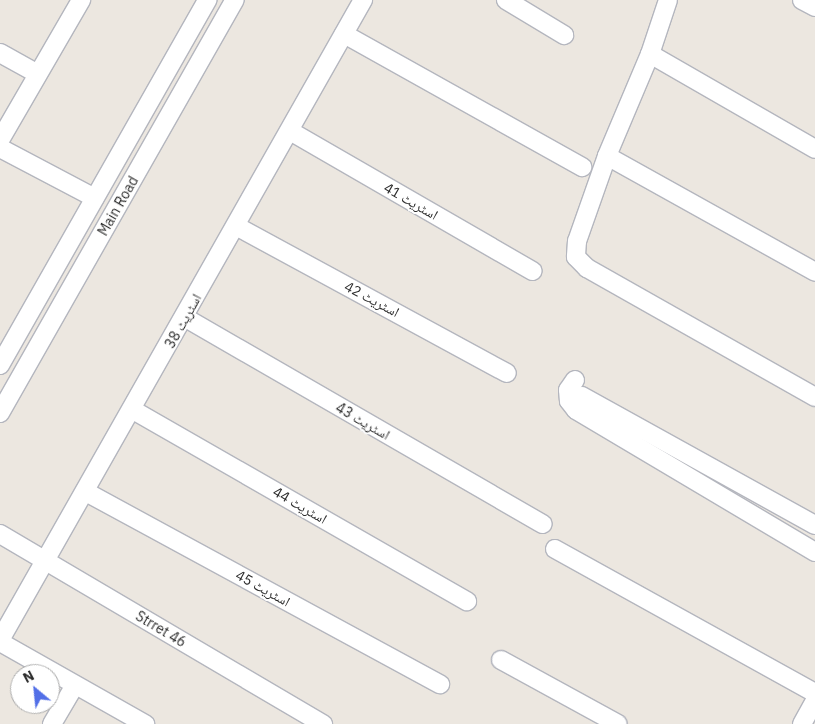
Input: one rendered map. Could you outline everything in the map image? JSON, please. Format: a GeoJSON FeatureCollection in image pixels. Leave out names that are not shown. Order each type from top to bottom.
{"type":"FeatureCollection","features":[{"type":"Feature","properties":{"kind":"street"},"geometry":{"type":"LineString","coordinates":[[0,140],[81,0]]}},
{"type":"Feature","properties":{"kind":"street","name":"Main Road"},"geometry":{"type":"LineString","coordinates":[[0,365],[208,0]]}},
{"type":"Feature","properties":{"kind":"street","name":"Main Road"},"geometry":{"type":"LineString","coordinates":[[0,413],[235,0]]}},
{"type":"Feature","properties":{"kind":"street","name":"اسٹریٹ 38"},"geometry":{"type":"LineString","coordinates":[[0,641],[133,410],[363,0]]}},
{"type":"Feature","properties":{"kind":"street"},"geometry":{"type":"LineString","coordinates":[[506,0],[564,35]]}},
{"type":"Feature","properties":{"kind":"street"},"geometry":{"type":"LineString","coordinates":[[668,0],[650,54],[607,156],[577,242],[576,257],[587,268],[815,397]]}},
{"type":"Feature","properties":{"kind":"street"},"geometry":{"type":"LineString","coordinates":[[802,0],[815,7]]}},
{"type":"Feature","properties":{"kind":"street"},"geometry":{"type":"LineString","coordinates":[[344,34],[582,167]]}},
{"type":"Feature","properties":{"kind":"street"},"geometry":{"type":"LineString","coordinates":[[0,53],[38,74]]}},
{"type":"Feature","properties":{"kind":"street"},"geometry":{"type":"LineString","coordinates":[[650,54],[815,149]]}},
{"type":"Feature","properties":{"kind":"street","name":"اسٹریٹ 41"},"geometry":{"type":"LineString","coordinates":[[290,131],[532,271]]}},
{"type":"Feature","properties":{"kind":"street"},"geometry":{"type":"LineString","coordinates":[[0,148],[95,198]]}},
{"type":"Feature","properties":{"kind":"street"},"geometry":{"type":"LineString","coordinates":[[607,156],[815,272]]}},
{"type":"Feature","properties":{"kind":"street","name":"اسٹریٹ 42"},"geometry":{"type":"LineString","coordinates":[[236,226],[508,373]]}},
{"type":"Feature","properties":{"kind":"street","name":"اسٹریٹ 43"},"geometry":{"type":"LineString","coordinates":[[184,317],[542,524]]}},
{"type":"Feature","properties":{"kind":"street"},"geometry":{"type":"LineString","coordinates":[[575,380],[568,390],[569,401],[576,410],[657,460],[815,552]]}},
{"type":"Feature","properties":{"kind":"street"},"geometry":{"type":"LineString","coordinates":[[582,396],[815,526]]}},
{"type":"Feature","properties":{"kind":"street","name":"اسٹریٹ 44"},"geometry":{"type":"LineString","coordinates":[[133,410],[467,600]]}},
{"type":"Feature","properties":{"kind":"street"},"geometry":{"type":"LineString","coordinates":[[657,460],[668,444]]}},
{"type":"Feature","properties":{"kind":"street","name":"اسٹریٹ 45"},"geometry":{"type":"LineString","coordinates":[[86,492],[440,684]]}},
{"type":"Feature","properties":{"kind":"street","name":"Strret 46"},"geometry":{"type":"LineString","coordinates":[[0,534],[323,724]]}},
{"type":"Feature","properties":{"kind":"street"},"geometry":{"type":"LineString","coordinates":[[555,549],[815,693]]}},
{"type":"Feature","properties":{"kind":"street"},"geometry":{"type":"LineString","coordinates":[[0,641],[145,724]]}},
{"type":"Feature","properties":{"kind":"street"},"geometry":{"type":"LineString","coordinates":[[501,660],[618,724]]}},
{"type":"Feature","properties":{"kind":"street"},"geometry":{"type":"LineString","coordinates":[[52,724],[75,685]]}},
{"type":"Feature","properties":{"kind":"street"},"geometry":{"type":"LineString","coordinates":[[802,724],[815,701]]}}]}
